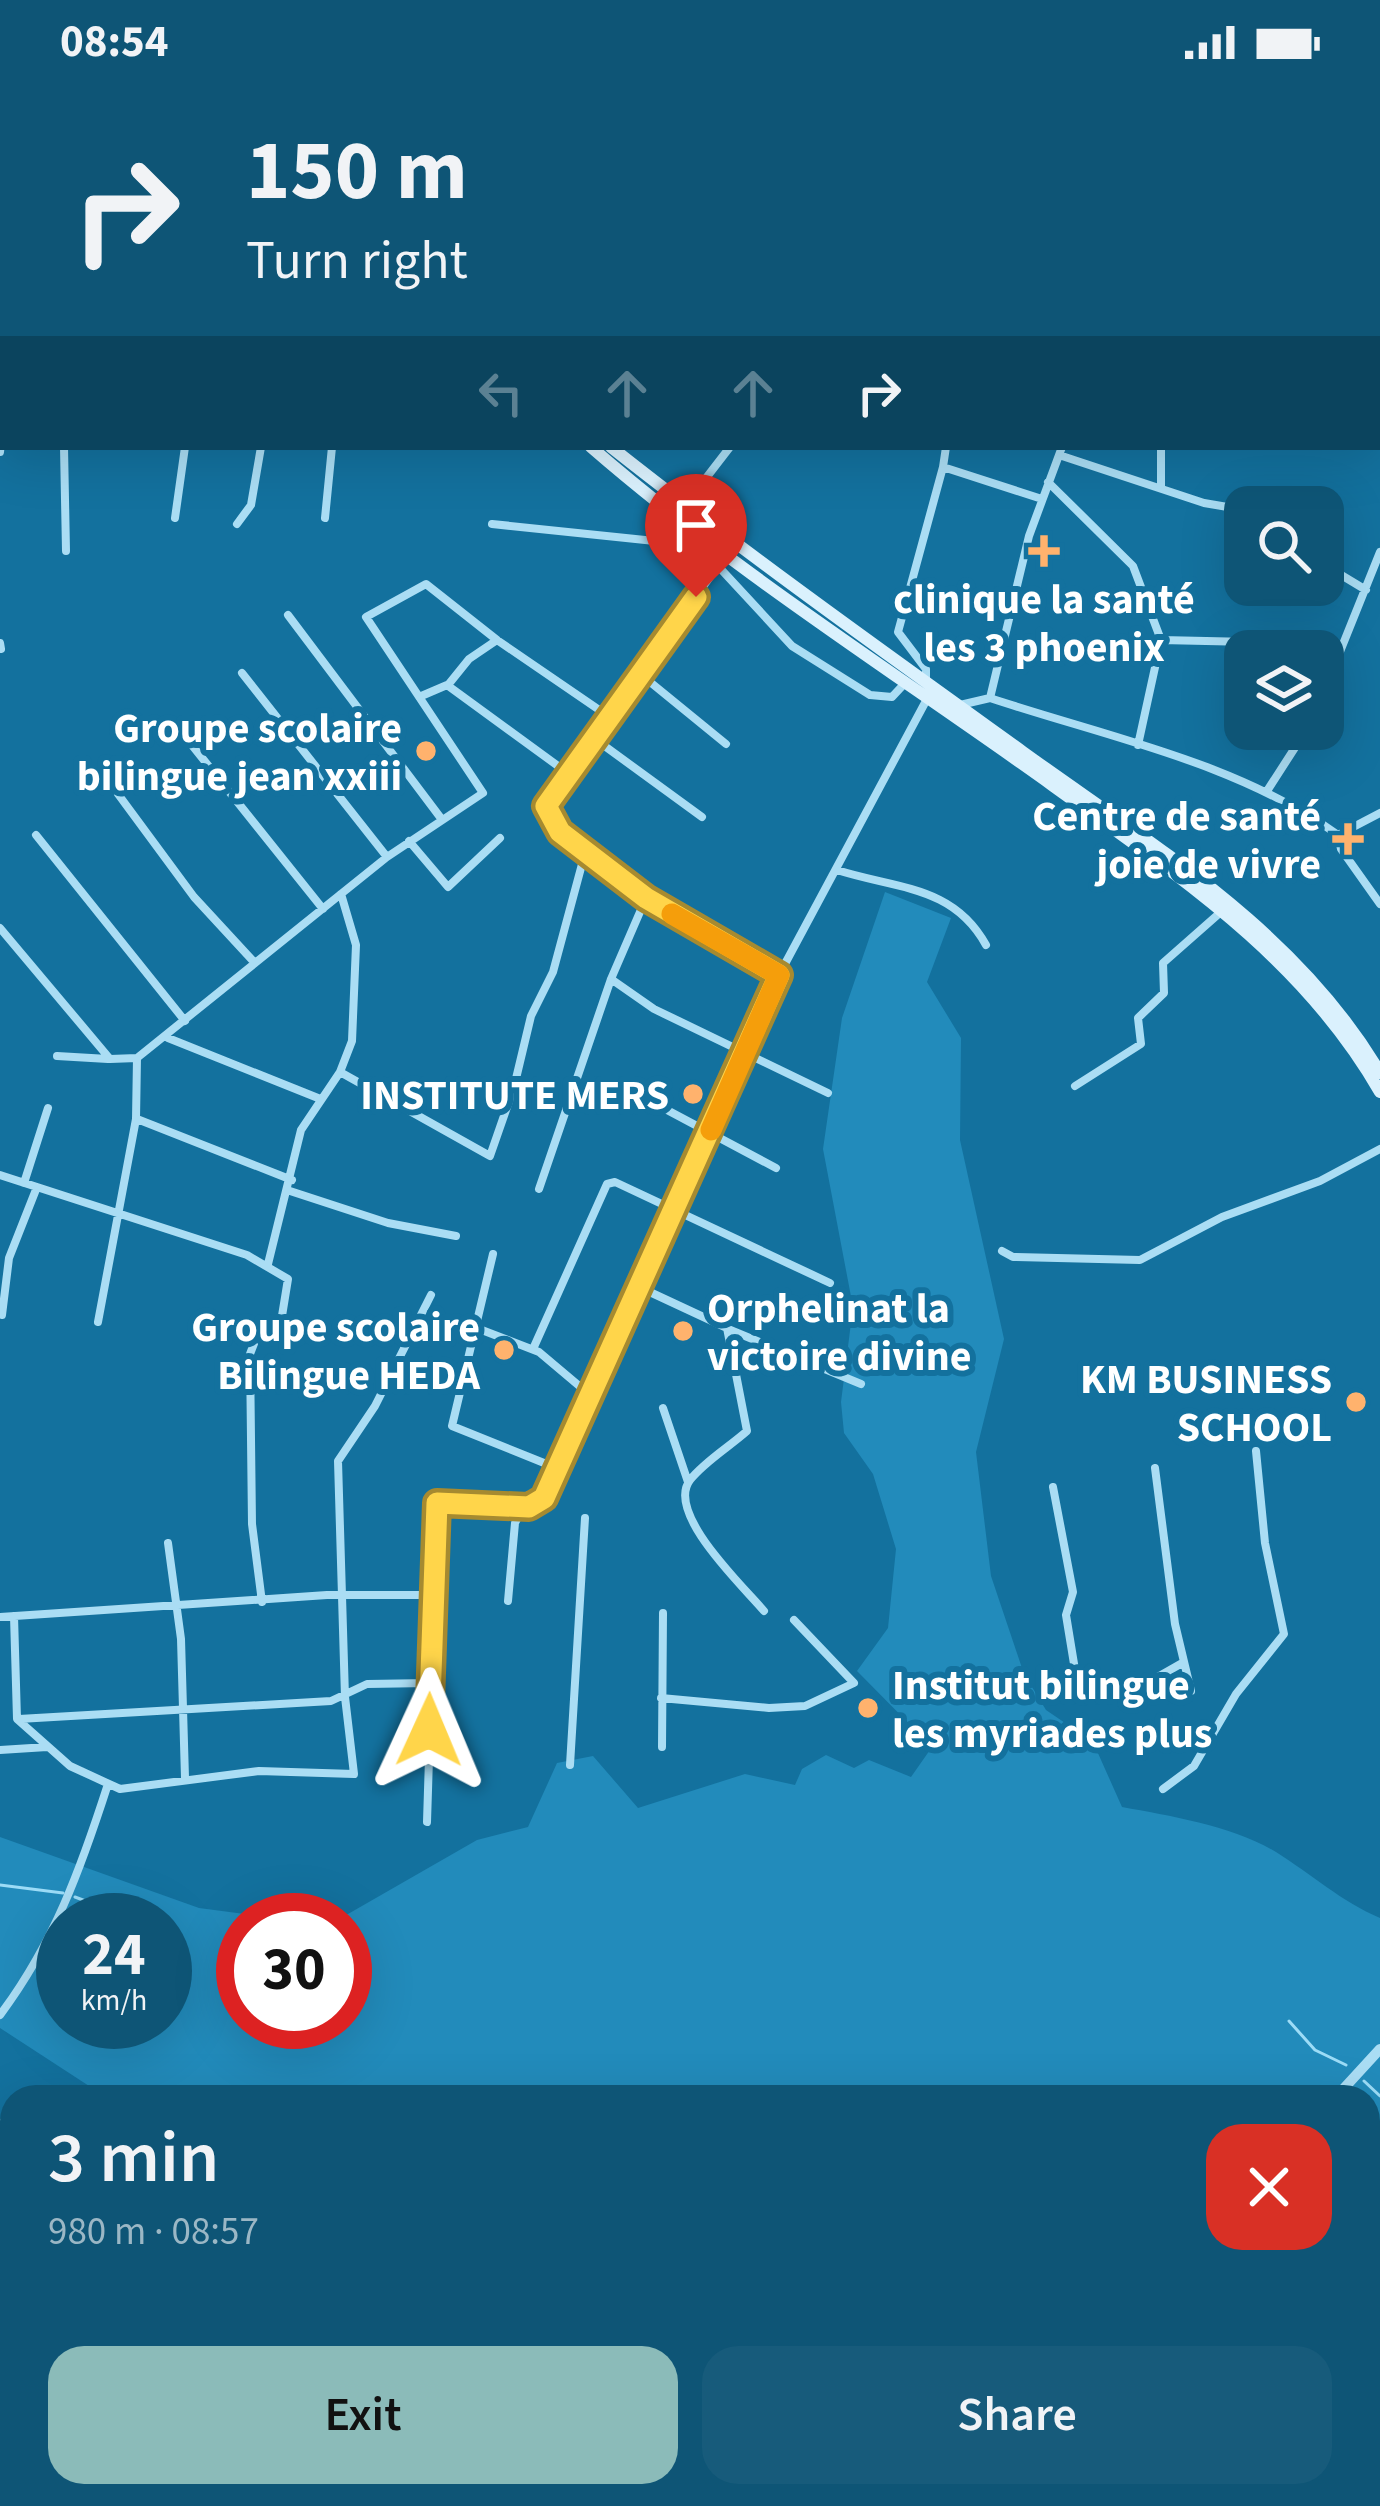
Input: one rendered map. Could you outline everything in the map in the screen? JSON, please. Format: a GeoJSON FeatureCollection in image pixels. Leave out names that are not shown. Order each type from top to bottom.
{"type":"FeatureCollection","features":[{"type":"Feature","properties":{"kind":"main road"},"geometry":{"type":"LineString","coordinates":[[593,450],[722,561],[906,682],[929,688],[958,705],[1266,934],[1321,988],[1380,1073]]}},
{"type":"Feature","properties":{"kind":"main road"},"geometry":{"type":"LineString","coordinates":[[615,450],[1223,910],[1319,1000],[1380,1092]]}},
{"type":"Feature","properties":{"kind":"street"},"geometry":{"type":"LineString","coordinates":[[64,450],[66,551]]}},
{"type":"Feature","properties":{"kind":"street"},"geometry":{"type":"LineString","coordinates":[[175,518],[185,450]]}},
{"type":"Feature","properties":{"kind":"street"},"geometry":{"type":"LineString","coordinates":[[237,524],[251,505],[260,450]]}},
{"type":"Feature","properties":{"kind":"street"},"geometry":{"type":"LineString","coordinates":[[325,518],[332,450]]}},
{"type":"Feature","properties":{"kind":"street"},"geometry":{"type":"LineString","coordinates":[[685,506],[728,450]]}},
{"type":"Feature","properties":{"kind":"street"},"geometry":{"type":"LineString","coordinates":[[508,1601],[515,1523],[544,1498],[559,1469],[779,975],[929,688],[926,669],[898,632],[946,450]]}},
{"type":"Feature","properties":{"kind":"street"},"geometry":{"type":"LineString","coordinates":[[1161,450],[1161,488]]}},
{"type":"Feature","properties":{"kind":"street"},"geometry":{"type":"LineString","coordinates":[[990,698],[1042,499],[1060,451],[1161,488],[1224,504]]}},
{"type":"Feature","properties":{"kind":"street"},"geometry":{"type":"LineString","coordinates":[[943,467],[1042,499]]}},
{"type":"Feature","properties":{"kind":"street"},"geometry":{"type":"LineString","coordinates":[[1048,482],[1132,566],[1161,640],[1138,745]]}},
{"type":"Feature","properties":{"kind":"street"},"geometry":{"type":"LineString","coordinates":[[492,524],[674,543],[722,561],[792,646],[870,695],[892,697],[906,682]]}},
{"type":"Feature","properties":{"kind":"street"},"geometry":{"type":"LineString","coordinates":[[1344,643],[1380,552]]}},
{"type":"Feature","properties":{"kind":"street"},"geometry":{"type":"LineString","coordinates":[[722,561],[546,806],[560,832],[623,875],[646,898],[779,975]]}},
{"type":"Feature","properties":{"kind":"street"},"geometry":{"type":"LineString","coordinates":[[1344,577],[1366,590]]}},
{"type":"Feature","properties":{"kind":"street"},"geometry":{"type":"LineString","coordinates":[[56,1056],[137,1058],[168,1038],[254,962],[387,857],[440,817],[483,793],[366,617],[426,584],[610,718]]}},
{"type":"Feature","properties":{"kind":"street"},"geometry":{"type":"LineString","coordinates":[[288,615],[440,817]]}},
{"type":"Feature","properties":{"kind":"street"},"geometry":{"type":"LineString","coordinates":[[419,697],[448,685],[469,659],[497,640]]}},
{"type":"Feature","properties":{"kind":"street"},"geometry":{"type":"LineString","coordinates":[[1161,640],[1224,641]]}},
{"type":"Feature","properties":{"kind":"street"},"geometry":{"type":"LineString","coordinates":[[242,673],[387,857]]}},
{"type":"Feature","properties":{"kind":"street"},"geometry":{"type":"LineString","coordinates":[[639,673],[726,744]]}},
{"type":"Feature","properties":{"kind":"street"},"geometry":{"type":"LineString","coordinates":[[448,685],[569,774]]}},
{"type":"Feature","properties":{"kind":"street"},"geometry":{"type":"LineString","coordinates":[[958,705],[990,698],[1267,791],[1305,809],[1338,835],[1341,849],[1380,904]]}},
{"type":"Feature","properties":{"kind":"street"},"geometry":{"type":"LineString","coordinates":[[187,739],[323,909]]}},
{"type":"Feature","properties":{"kind":"street"},"geometry":{"type":"LineString","coordinates":[[595,739],[702,817]]}},
{"type":"Feature","properties":{"kind":"street"},"geometry":{"type":"LineString","coordinates":[[1267,791],[1293,750]]}},
{"type":"Feature","properties":{"kind":"street"},"geometry":{"type":"LineString","coordinates":[[118,794],[194,898],[254,962]]}},
{"type":"Feature","properties":{"kind":"street"},"geometry":{"type":"LineString","coordinates":[[1338,835],[1380,813]]}},
{"type":"Feature","properties":{"kind":"street"},"geometry":{"type":"LineString","coordinates":[[36,835],[185,1021]]}},
{"type":"Feature","properties":{"kind":"street"},"geometry":{"type":"LineString","coordinates":[[409,841],[448,886],[500,838]]}},
{"type":"Feature","properties":{"kind":"street"},"geometry":{"type":"LineString","coordinates":[[340,1072],[490,1156],[531,1016],[553,972],[586,853]]}},
{"type":"Feature","properties":{"kind":"street"},"geometry":{"type":"LineString","coordinates":[[837,870],[943,898],[962,910],[986,945]]}},
{"type":"Feature","properties":{"kind":"street"},"geometry":{"type":"LineString","coordinates":[[268,1264],[291,1186],[301,1130],[318,1098],[340,1072],[352,1041],[356,945],[341,894]]}},
{"type":"Feature","properties":{"kind":"street"},"geometry":{"type":"LineString","coordinates":[[538,1189],[611,979],[646,898]]}},
{"type":"Feature","properties":{"kind":"street"},"geometry":{"type":"LineString","coordinates":[[1076,1086],[1141,1044],[1138,1018],[1164,992],[1163,963],[1223,910]]}},
{"type":"Feature","properties":{"kind":"street"},"geometry":{"type":"LineString","coordinates":[[0,928],[110,1059]]}},
{"type":"Feature","properties":{"kind":"street"},"geometry":{"type":"LineString","coordinates":[[611,979],[649,1006],[828,1093]]}},
{"type":"Feature","properties":{"kind":"street"},"geometry":{"type":"LineString","coordinates":[[168,1038],[318,1098]]}},
{"type":"Feature","properties":{"kind":"street"},"geometry":{"type":"LineString","coordinates":[[98,1322],[136,1119],[137,1058]]}},
{"type":"Feature","properties":{"kind":"street"},"geometry":{"type":"LineString","coordinates":[[637,1094],[776,1168]]}},
{"type":"Feature","properties":{"kind":"street"},"geometry":{"type":"LineString","coordinates":[[24,1183],[48,1108]]}},
{"type":"Feature","properties":{"kind":"street"},"geometry":{"type":"LineString","coordinates":[[136,1119],[388,1223],[456,1236]]}},
{"type":"Feature","properties":{"kind":"street"},"geometry":{"type":"LineString","coordinates":[[1002,1251],[1013,1257],[1140,1260],[1222,1217],[1320,1180],[1380,1149]]}},
{"type":"Feature","properties":{"kind":"street"},"geometry":{"type":"LineString","coordinates":[[0,1175],[268,1264],[290,1284],[278,1328],[254,1341],[250,1354],[252,1524],[262,1601]]}},
{"type":"Feature","properties":{"kind":"street"},"geometry":{"type":"LineString","coordinates":[[533,1349],[607,1184],[615,1182],[675,1206],[830,1283]]}},
{"type":"Feature","properties":{"kind":"street"},"geometry":{"type":"LineString","coordinates":[[2,1315],[9,1258],[37,1186]]}},
{"type":"Feature","properties":{"kind":"street"},"geometry":{"type":"LineString","coordinates":[[493,1254],[452,1426],[559,1469]]}},
{"type":"Feature","properties":{"kind":"street"},"geometry":{"type":"LineString","coordinates":[[639,1287],[861,1384]]}},
{"type":"Feature","properties":{"kind":"street"},"geometry":{"type":"LineString","coordinates":[[14,1616],[17,1720],[70,1766],[108,1784],[120,1789],[260,1771],[354,1774],[345,1697],[338,1461],[375,1406],[431,1295]]}},
{"type":"Feature","properties":{"kind":"street"},"geometry":{"type":"LineString","coordinates":[[474,1327],[533,1349],[590,1395]]}},
{"type":"Feature","properties":{"kind":"street"},"geometry":{"type":"LineString","coordinates":[[727,1328],[747,1431],[688,1482],[684,1496],[692,1525],[764,1611]]}},
{"type":"Feature","properties":{"kind":"street"},"geometry":{"type":"LineString","coordinates":[[663,1408],[688,1482]]}},
{"type":"Feature","properties":{"kind":"street"},"geometry":{"type":"LineString","coordinates":[[1163,1789],[1194,1766],[1235,1694],[1284,1634],[1265,1543],[1256,1451]]}},
{"type":"Feature","properties":{"kind":"street"},"geometry":{"type":"LineString","coordinates":[[1155,1468],[1191,1691]]}},
{"type":"Feature","properties":{"kind":"street"},"geometry":{"type":"LineString","coordinates":[[1053,1487],[1072,1580],[1066,1615],[1076,1676],[1094,1696],[1126,1695],[1184,1662]]}},
{"type":"Feature","properties":{"kind":"street"},"geometry":{"type":"LineString","coordinates":[[427,1822],[437,1503],[529,1507]]}},
{"type":"Feature","properties":{"kind":"street"},"geometry":{"type":"LineString","coordinates":[[570,1765],[586,1518]]}},
{"type":"Feature","properties":{"kind":"street"},"geometry":{"type":"LineString","coordinates":[[168,1544],[177,1606],[184,1778]]}},
{"type":"Feature","properties":{"kind":"street"},"geometry":{"type":"LineString","coordinates":[[0,1617],[341,1595],[435,1595]]}},
{"type":"Feature","properties":{"kind":"street"},"geometry":{"type":"LineString","coordinates":[[662,1747],[663,1613]]}},
{"type":"Feature","properties":{"kind":"street"},"geometry":{"type":"LineString","coordinates":[[661,1698],[769,1708],[805,1706],[854,1683],[794,1620]]}},
{"type":"Feature","properties":{"kind":"street"},"geometry":{"type":"LineString","coordinates":[[17,1720],[345,1697],[367,1684],[429,1683]]}},
{"type":"Feature","properties":{"kind":"street"},"geometry":{"type":"LineString","coordinates":[[0,1750],[49,1747]]}},
{"type":"Feature","properties":{"kind":"street"},"geometry":{"type":"LineString","coordinates":[[0,2015],[36,1967],[71,1896],[108,1784]]}},
{"type":"Feature","properties":{"kind":"street"},"geometry":{"type":"LineString","coordinates":[[1347,2085],[1380,2049]]}},
{"type":"Feature","properties":{"kind":"shaded area"},"geometry":{"type":"Polygon","coordinates":[[[885,892],[951,918],[927,982],[961,1038],[960,1140],[1004,1339],[976,1452],[991,1576],[1024,1674],[1046,1710],[1093,1742],[1122,1807],[1241,1835],[1380,1918],[1380,2085],[88,2085],[0,2028],[0,1837],[157,1893],[36,1893],[36,2049],[192,2049],[192,1906],[216,1910],[216,2049],[372,2049],[372,1900],[477,1840],[528,1827],[557,1763],[593,1756],[638,1808],[745,1774],[795,1785],[802,1769],[826,1755],[854,1768],[869,1760],[911,1777],[932,1747],[857,1671],[888,1628],[896,1549],[873,1474],[844,1433],[841,1402],[853,1307],[823,1149],[842,1018],[885,892]]]}},
{"type":"Feature","properties":{"kind":"waterway"},"geometry":{"type":"LineString","coordinates":[[0,1885],[63,1893]]}},
{"type":"Feature","properties":{"kind":"waterway"},"geometry":{"type":"LineString","coordinates":[[1289,2021],[1315,2050],[1346,2065]]}},
{"type":"Feature","properties":{"kind":"waterway"},"geometry":{"type":"LineString","coordinates":[[1364,2081],[1368,2085]]}},
{"type":"Feature","properties":{"kind":"slow traffic"},"geometry":{"type":"LineString","coordinates":[[672,914],[779,975],[711,1130]]}},
{"type":"Feature","properties":{"kind":"place","name":"clinique la santé les 3 phoenix"},"geometry":{"type":"Point","coordinates":[1044,551]}},
{"type":"Feature","properties":{"kind":"place","name":"Groupe scolaire bilingue jean xxiii"},"geometry":{"type":"Point","coordinates":[426,751]}},
{"type":"Feature","properties":{"kind":"place","name":"Centre de santé joie de vivre"},"geometry":{"type":"Point","coordinates":[1348,839]}},
{"type":"Feature","properties":{"kind":"place","name":"INSTITUTE MERS"},"geometry":{"type":"Point","coordinates":[693,1094]}},
{"type":"Feature","properties":{"kind":"place","name":"Orphelinat la victoire divine"},"geometry":{"type":"Point","coordinates":[683,1331]}},
{"type":"Feature","properties":{"kind":"place","name":"Groupe scolaire Bilingue HEDA"},"geometry":{"type":"Point","coordinates":[504,1350]}},
{"type":"Feature","properties":{"kind":"place","name":"KM BUSINESS SCHOOL"},"geometry":{"type":"Point","coordinates":[1356,1402]}},
{"type":"Feature","properties":{"kind":"place","name":"Institut bilingue les myriades plus"},"geometry":{"type":"Point","coordinates":[868,1708]}},
{"type":"Feature","properties":{"kind":"route"},"geometry":{"type":"LineString","coordinates":[[429,1730],[437,1503],[529,1507],[544,1498],[566,1459],[590,1395],[779,975],[646,898],[623,875],[560,832],[546,806],[696,597]]}}]}
